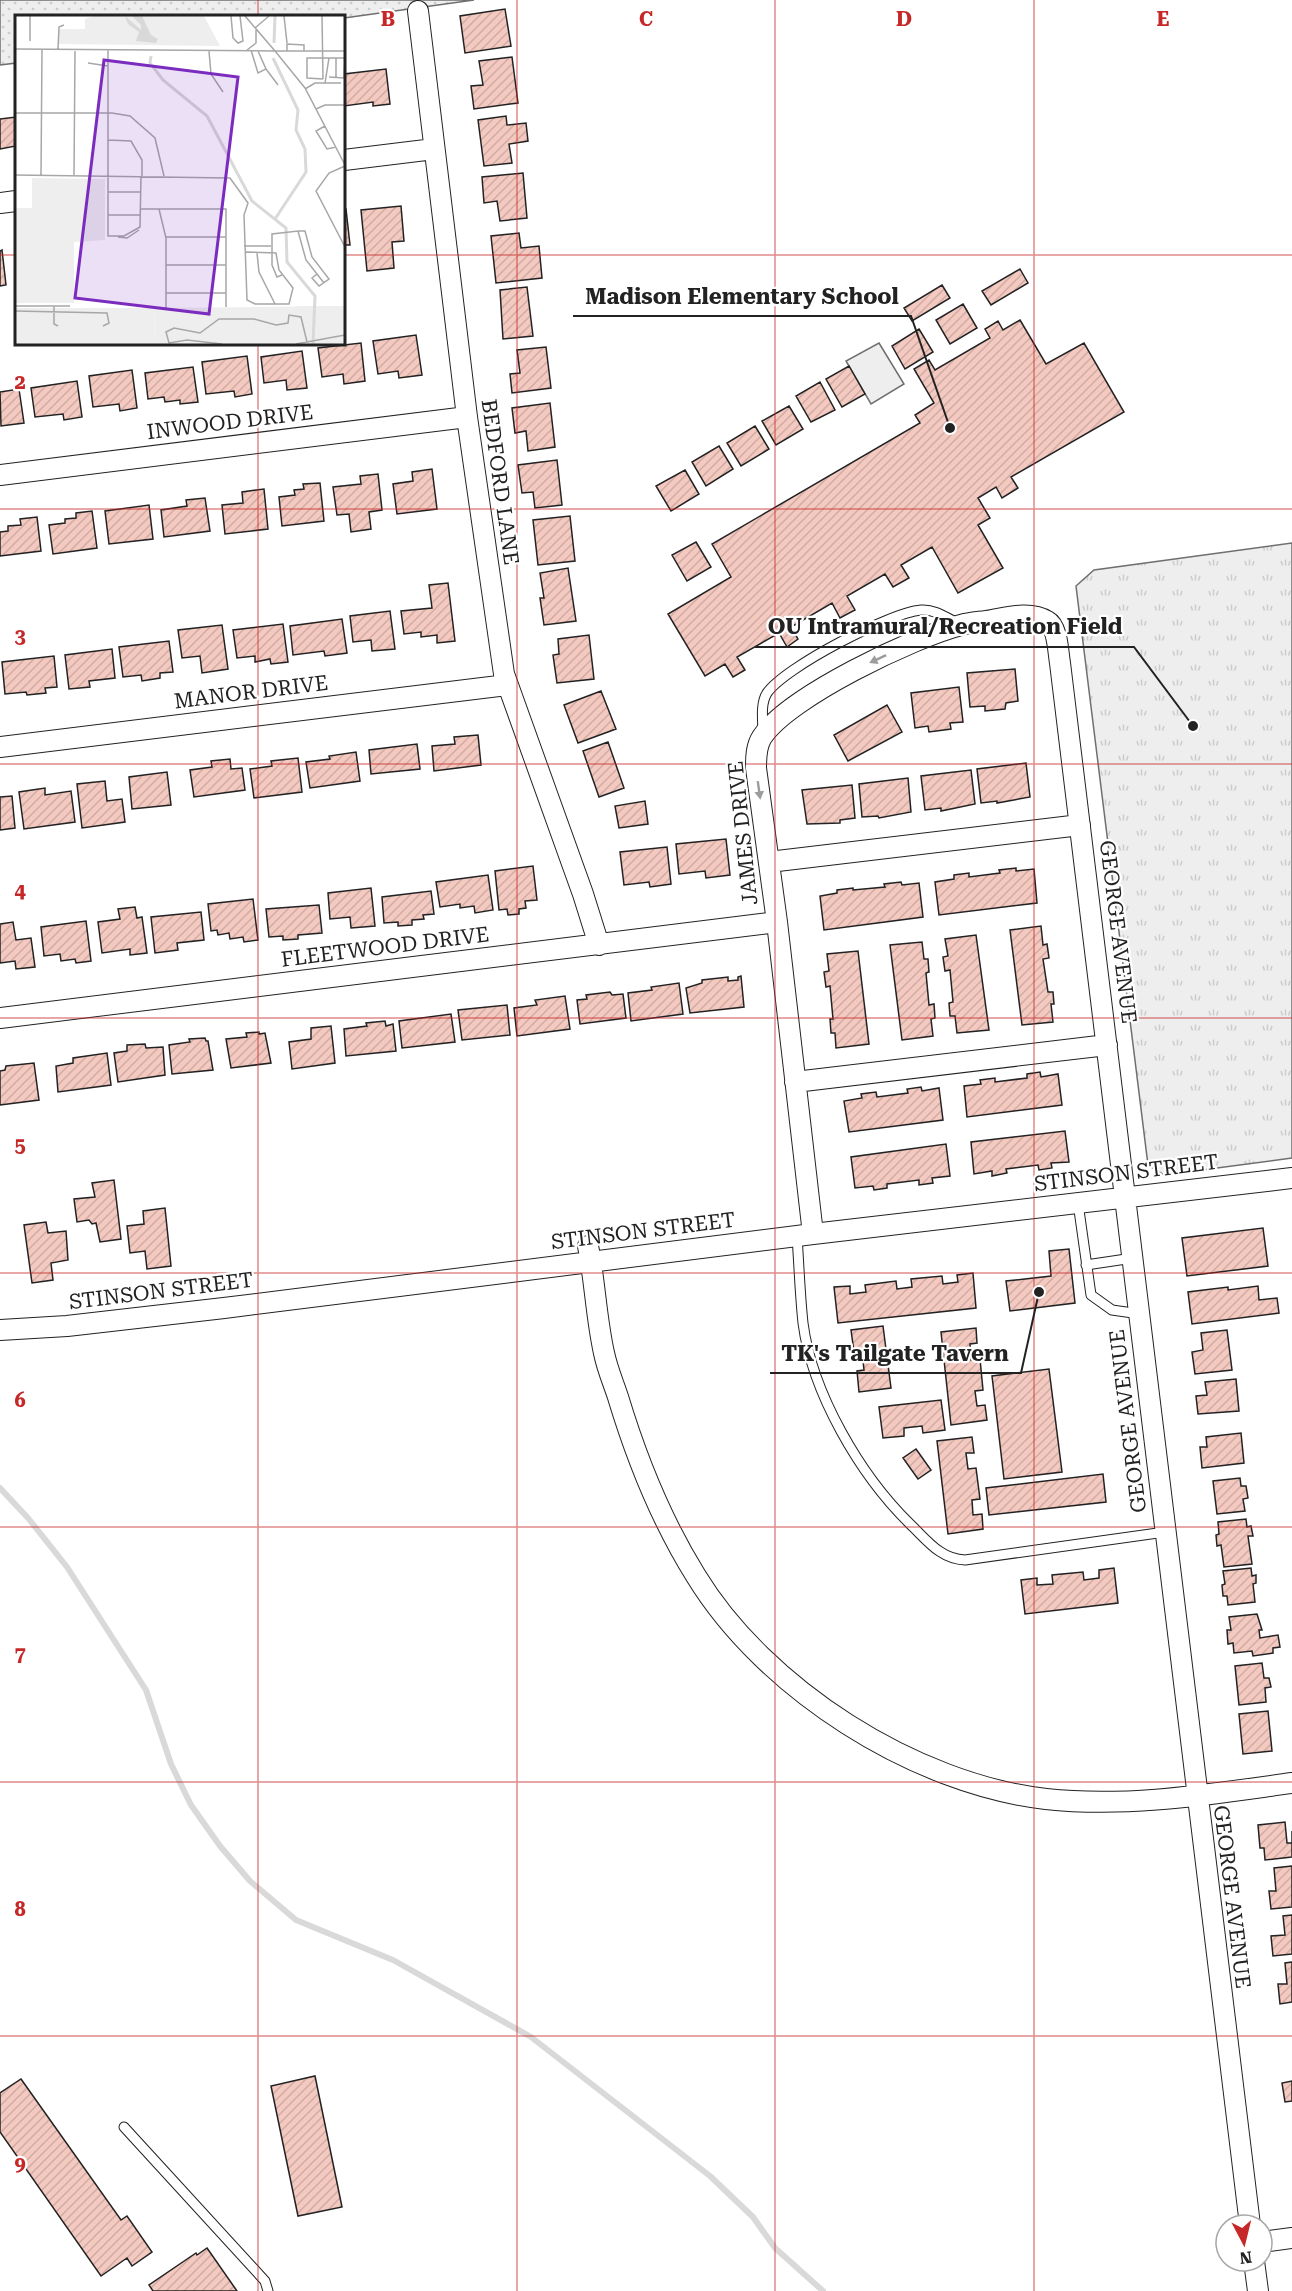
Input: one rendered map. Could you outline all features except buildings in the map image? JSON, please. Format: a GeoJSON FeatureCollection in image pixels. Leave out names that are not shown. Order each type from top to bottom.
{"type":"FeatureCollection","features":[{"type":"Feature","properties":{"kind":"street","name":"BEDFORD LANE"},"geometry":{"type":"LineString","coordinates":[[418,11],[467,417],[498,646],[507,685],[583,894],[598,945]]}},
{"type":"Feature","properties":{"kind":"street"},"geometry":{"type":"LineString","coordinates":[[345,160],[434,149]]}},
{"type":"Feature","properties":{"kind":"street"},"geometry":{"type":"LineString","coordinates":[[0,203],[15,201]]}},
{"type":"Feature","properties":{"kind":"street","name":"INWOOD DRIVE"},"geometry":{"type":"LineString","coordinates":[[0,475],[467,417]]}},
{"type":"Feature","properties":{"kind":"street","name":"JAMES DRIVE"},"geometry":{"type":"LineString","coordinates":[[805,1235],[795,1082],[777,922],[756,768],[756,753],[762,736],[779,719],[830,684],[905,646],[960,625],[1011,616],[1037,618]]}},
{"type":"Feature","properties":{"kind":"street","name":"GEORGE AVENUE"},"geometry":{"type":"LineString","coordinates":[[1037,618],[1047,621],[1052,626],[1057,642],[1134,1258],[1196,1796],[1248,2213]]}},
{"type":"Feature","properties":{"kind":"street","name":"MANOR DRIVE"},"geometry":{"type":"LineString","coordinates":[[0,747],[507,685]]}},
{"type":"Feature","properties":{"kind":"street"},"geometry":{"type":"LineString","coordinates":[[769,862],[1080,825]]}},
{"type":"Feature","properties":{"kind":"street","name":"FLEETWOOD DRIVE"},"geometry":{"type":"LineString","coordinates":[[0,1018],[777,922]]}},
{"type":"Feature","properties":{"kind":"street"},"geometry":{"type":"LineString","coordinates":[[795,1082],[1107,1045]]}},
{"type":"Feature","properties":{"kind":"street","name":"STINSON STREET"},"geometry":{"type":"LineString","coordinates":[[0,1330],[67,1326],[201,1311],[590,1254],[805,1235],[1292,1178]]}},
{"type":"Feature","properties":{"kind":"street"},"geometry":{"type":"LineString","coordinates":[[590,1254],[604,1353],[639,1465],[696,1577],[737,1630],[799,1689],[842,1723],[881,1745],[937,1771],[1019,1795],[1068,1801],[1160,1800],[1292,1783]]}},
{"type":"Feature","properties":{"kind":"street"},"geometry":{"type":"LineString","coordinates":[[1274,2240],[1292,2238]]}},
{"type":"Feature","properties":{"kind":"street"},"geometry":{"type":"LineString","coordinates":[[1256,2273],[1258,2291]]}},
{"type":"Feature","properties":{"kind":"lane"},"geometry":{"type":"LineString","coordinates":[[762,736],[763,703],[766,694],[790,673],[836,645],[902,615],[921,610],[935,611],[960,625]]}},
{"type":"Feature","properties":{"kind":"lane"},"geometry":{"type":"LineString","coordinates":[[1078,1203],[1091,1295],[1112,1310],[1140,1314]]}},
{"type":"Feature","properties":{"kind":"lane"},"geometry":{"type":"LineString","coordinates":[[805,1235],[804,1326],[819,1384],[863,1468],[895,1509],[942,1555],[953,1560],[965,1560],[1165,1532]]}},
{"type":"Feature","properties":{"kind":"lane"},"geometry":{"type":"LineString","coordinates":[[1086,1265],[1134,1258]]}},
{"type":"Feature","properties":{"kind":"lane"},"geometry":{"type":"LineString","coordinates":[[124,2127],[265,2281],[268,2291]]}},
{"type":"Feature","properties":{"kind":"green space"},"geometry":{"type":"Polygon","coordinates":[[[0,0],[474,0],[345,18],[345,15],[15,15],[15,63],[0,65],[0,0]]]}},
{"type":"Feature","properties":{"kind":"green space"},"geometry":{"type":"Polygon","coordinates":[[[879,343],[904,384],[871,404],[846,361],[879,343]]]}},
{"type":"Feature","properties":{"kind":"green space"},"geometry":{"type":"Polygon","coordinates":[[[1292,543],[1292,1158],[1164,1175],[1148,1165],[1076,586],[1094,570],[1292,543]]]}},
{"type":"Feature","properties":{"kind":"waterway"},"geometry":{"type":"LineString","coordinates":[[0,1488],[28,1518],[67,1567],[146,1690],[171,1764],[191,1805],[220,1846],[250,1881],[296,1920],[393,1960],[531,2037],[710,2176],[753,2217],[775,2248],[823,2291]]}},
{"type":"Feature","properties":{"kind":"place","name":"Madison Elementary School"},"geometry":{"type":"Point","coordinates":[950,428]}},
{"type":"Feature","properties":{"kind":"place","name":"OU Intramural/Recreation Field"},"geometry":{"type":"Point","coordinates":[1193,726]}},
{"type":"Feature","properties":{"kind":"place","name":"TK's Tailgate Tavern"},"geometry":{"type":"Point","coordinates":[1039,1292]}}]}
